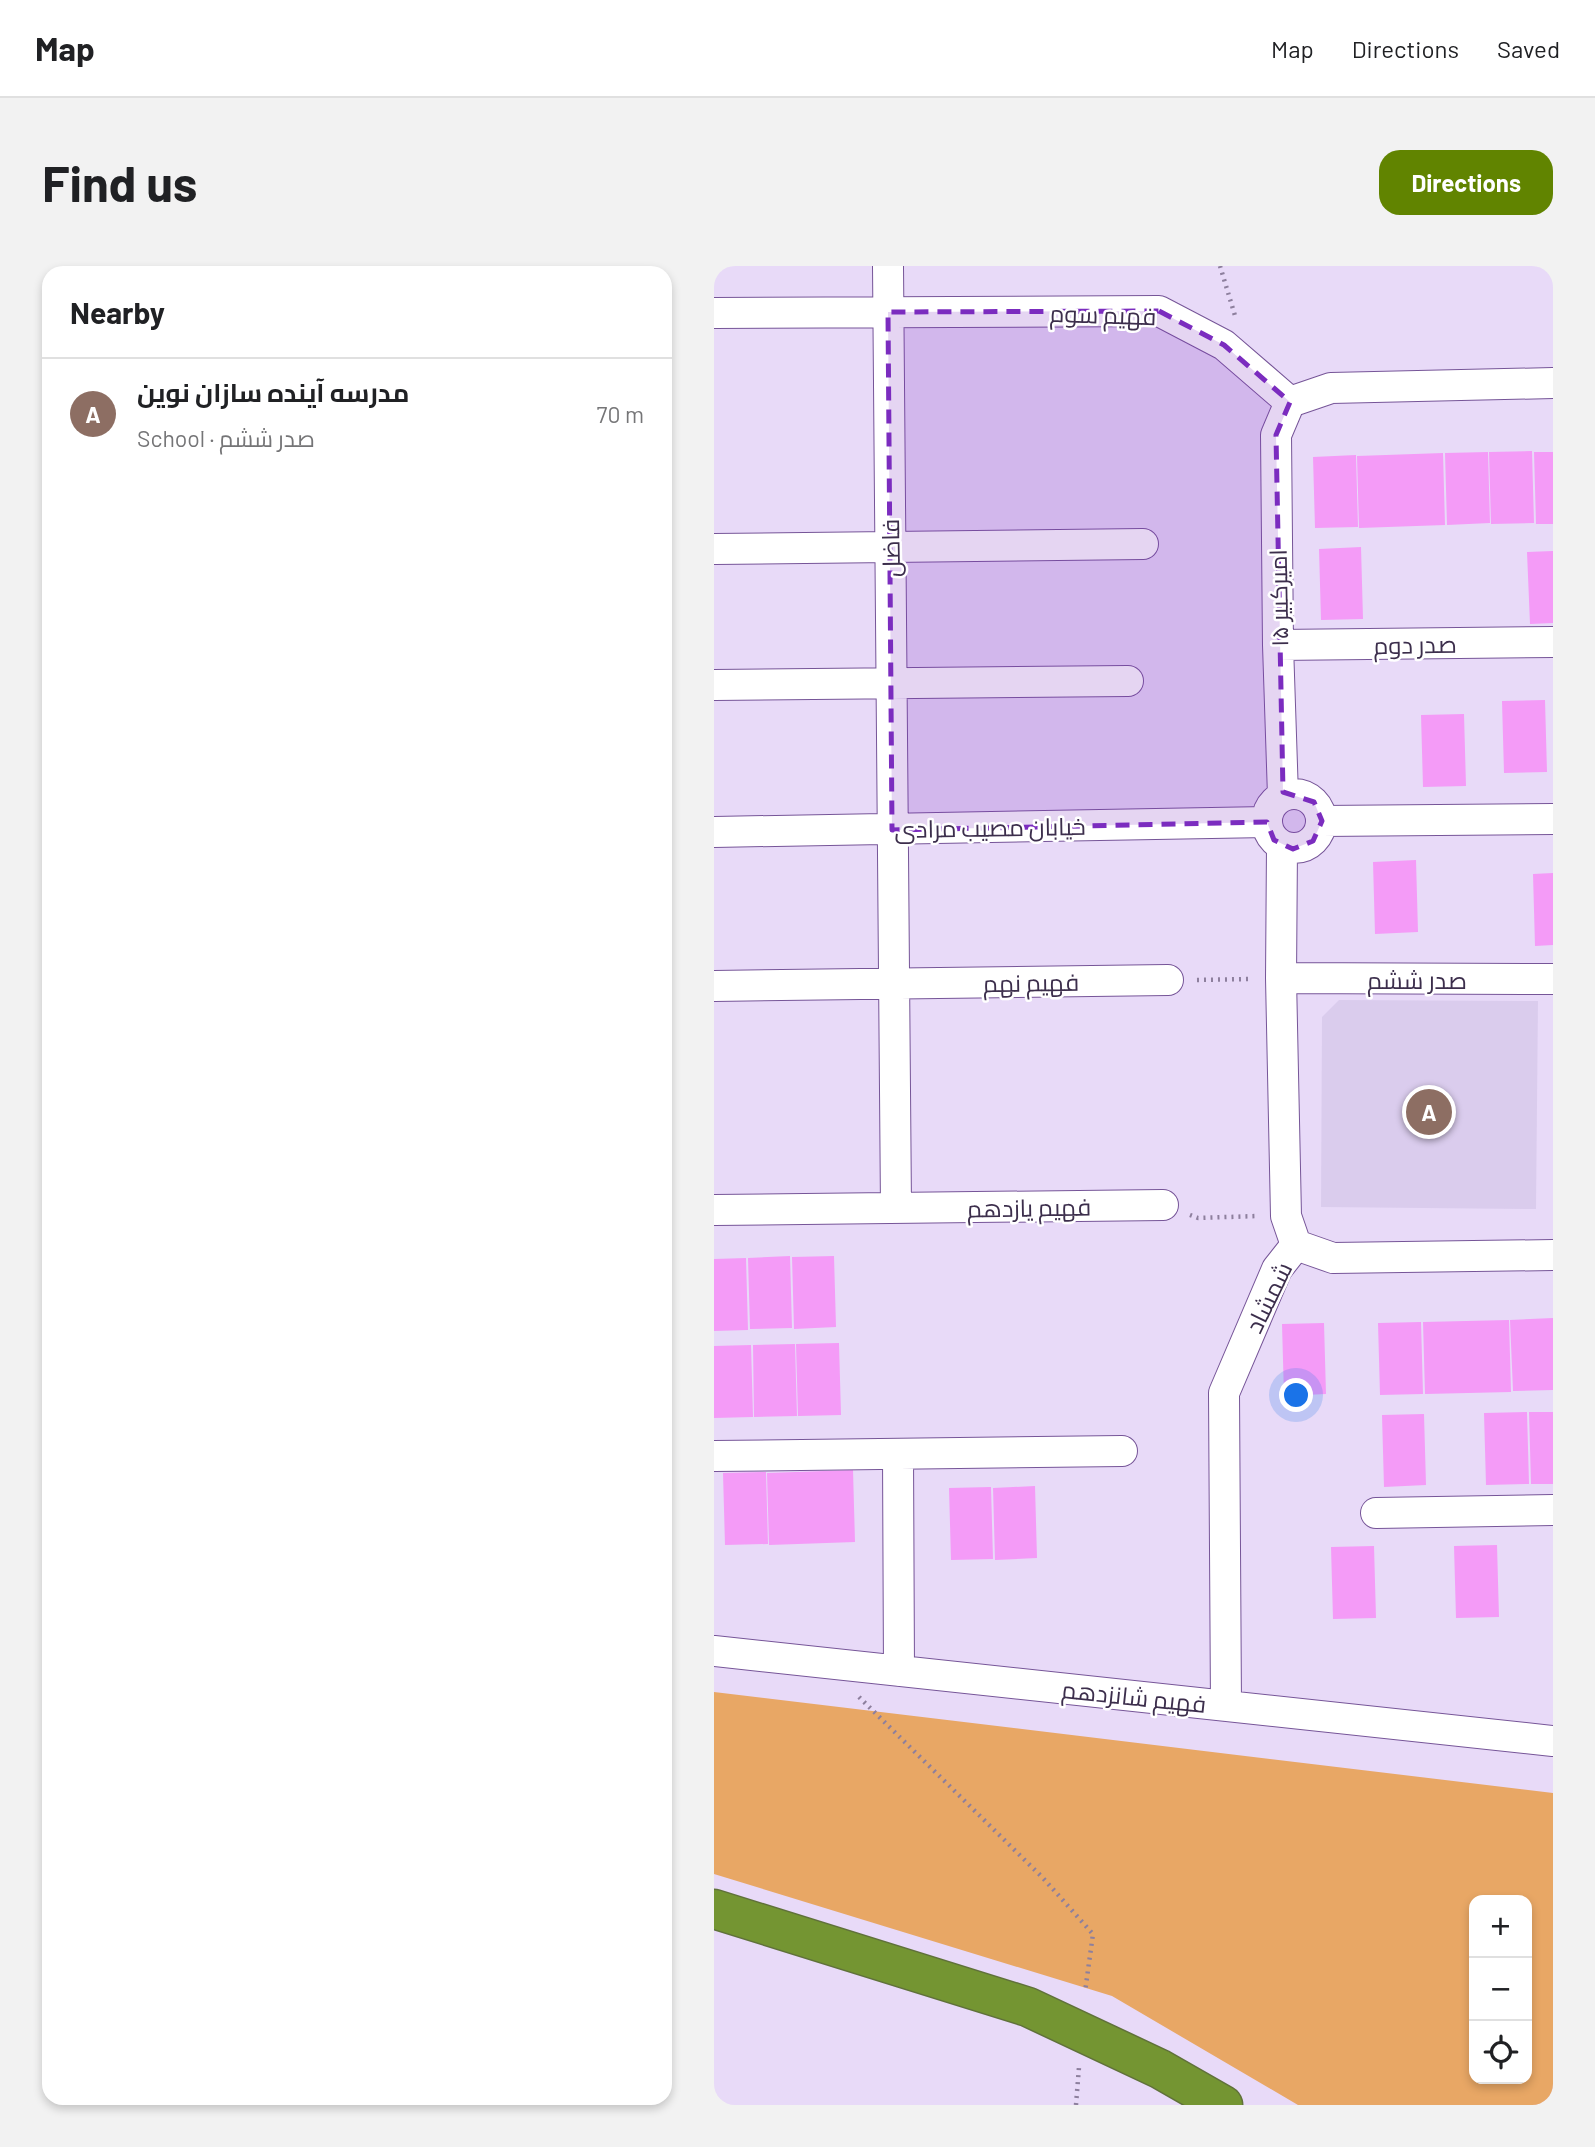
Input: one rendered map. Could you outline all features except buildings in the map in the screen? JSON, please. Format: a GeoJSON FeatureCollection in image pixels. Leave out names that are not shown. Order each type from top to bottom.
{"type":"FeatureCollection","features":[{"type":"Feature","properties":{"kind":"highway"},"geometry":{"type":"LineString","coordinates":[[714,1909],[1028,2007],[1160,2069],[1223,2105]]}},
{"type":"Feature","properties":{"kind":"street","name":"فاضل"},"geometry":{"type":"LineString","coordinates":[[887,266],[896,1208]]}},
{"type":"Feature","properties":{"kind":"street","name":"فهیم سوم"},"geometry":{"type":"LineString","coordinates":[[714,313],[1159,311],[1224,345],[1290,402]]}},
{"type":"Feature","properties":{"kind":"street"},"geometry":{"type":"LineString","coordinates":[[1290,402],[1331,388],[1553,383]]}},
{"type":"Feature","properties":{"kind":"street","name":"امیرکبیر ۱۵"},"geometry":{"type":"LineString","coordinates":[[1283,796],[1276,435],[1290,402]]}},
{"type":"Feature","properties":{"kind":"street"},"geometry":{"type":"LineString","coordinates":[[714,549],[1143,544]]}},
{"type":"Feature","properties":{"kind":"street","name":"صدر دوم"},"geometry":{"type":"LineString","coordinates":[[1278,645],[1553,642]]}},
{"type":"Feature","properties":{"kind":"street"},"geometry":{"type":"LineString","coordinates":[[714,685],[1128,681]]}},
{"type":"Feature","properties":{"kind":"street"},"geometry":{"type":"LineString","coordinates":[[1283,796],[1304,796],[1314,802],[1322,821],[1313,841],[1304,847],[1293,849],[1275,834],[1269,811],[1274,802],[1283,796]]}},
{"type":"Feature","properties":{"kind":"street"},"geometry":{"type":"LineString","coordinates":[[1322,821],[1553,819]]}},
{"type":"Feature","properties":{"kind":"street","name":"خیابان مصیب مرادی"},"geometry":{"type":"LineString","coordinates":[[714,832],[892,830],[1275,834]]}},
{"type":"Feature","properties":{"kind":"street","name":"شمشاد"},"geometry":{"type":"LineString","coordinates":[[1226,1706],[1224,1392],[1277,1269],[1296,1245],[1286,1216],[1275,834]]}},
{"type":"Feature","properties":{"kind":"street","name":"صدر ششم"},"geometry":{"type":"LineString","coordinates":[[1281,978],[1553,979]]}},
{"type":"Feature","properties":{"kind":"street","name":"فهیم نهم"},"geometry":{"type":"LineString","coordinates":[[714,986],[1168,980]]}},
{"type":"Feature","properties":{"kind":"street","name":"فهیم یازدهم"},"geometry":{"type":"LineString","coordinates":[[714,1210],[1163,1205]]}},
{"type":"Feature","properties":{"kind":"street"},"geometry":{"type":"LineString","coordinates":[[1296,1245],[1333,1258],[1553,1255]]}},
{"type":"Feature","properties":{"kind":"street"},"geometry":{"type":"LineString","coordinates":[[714,1456],[1122,1451]]}},
{"type":"Feature","properties":{"kind":"street"},"geometry":{"type":"LineString","coordinates":[[898,1454],[899,1671]]}},
{"type":"Feature","properties":{"kind":"street"},"geometry":{"type":"LineString","coordinates":[[1376,1513],[1553,1510]]}},
{"type":"Feature","properties":{"kind":"street","name":"فهیم شانزدهم"},"geometry":{"type":"LineString","coordinates":[[714,1651],[1553,1741]]}},
{"type":"Feature","properties":{"kind":"path"},"geometry":{"type":"LineString","coordinates":[[1168,980],[1281,978]]}},
{"type":"Feature","properties":{"kind":"path"},"geometry":{"type":"LineString","coordinates":[[1163,1205],[1198,1218],[1286,1216]]}},
{"type":"Feature","properties":{"kind":"path"},"geometry":{"type":"LineString","coordinates":[[824,1663],[1042,1878],[1093,1934],[1086,1992]]}},
{"type":"Feature","properties":{"kind":"path"},"geometry":{"type":"LineString","coordinates":[[1076,2105],[1079,2067]]}},
{"type":"Feature","properties":{"kind":"highlighted area"},"geometry":{"type":"Polygon","coordinates":[[[1159,311],[1224,345],[1290,402],[1276,435],[1283,792],[1314,802],[1322,821],[1313,841],[1293,849],[1274,840],[1267,822],[892,830],[888,312],[1159,311]]]}},
{"type":"Feature","properties":{"kind":"shaded area"},"geometry":{"type":"Polygon","coordinates":[[[1339,1000],[1538,1001],[1536,1209],[1321,1207],[1322,1017],[1339,1000]]]}},
{"type":"Feature","properties":{"kind":"shaded area"},"geometry":{"type":"Polygon","coordinates":[[[714,1692],[1553,1793],[1553,2105],[1298,2105],[1112,1996],[714,1874],[714,1692]]]}},
{"type":"Feature","properties":{"kind":"place","name":"مدرسه آینده سازان نوین"},"geometry":{"type":"Point","coordinates":[1429,1112]}}]}
